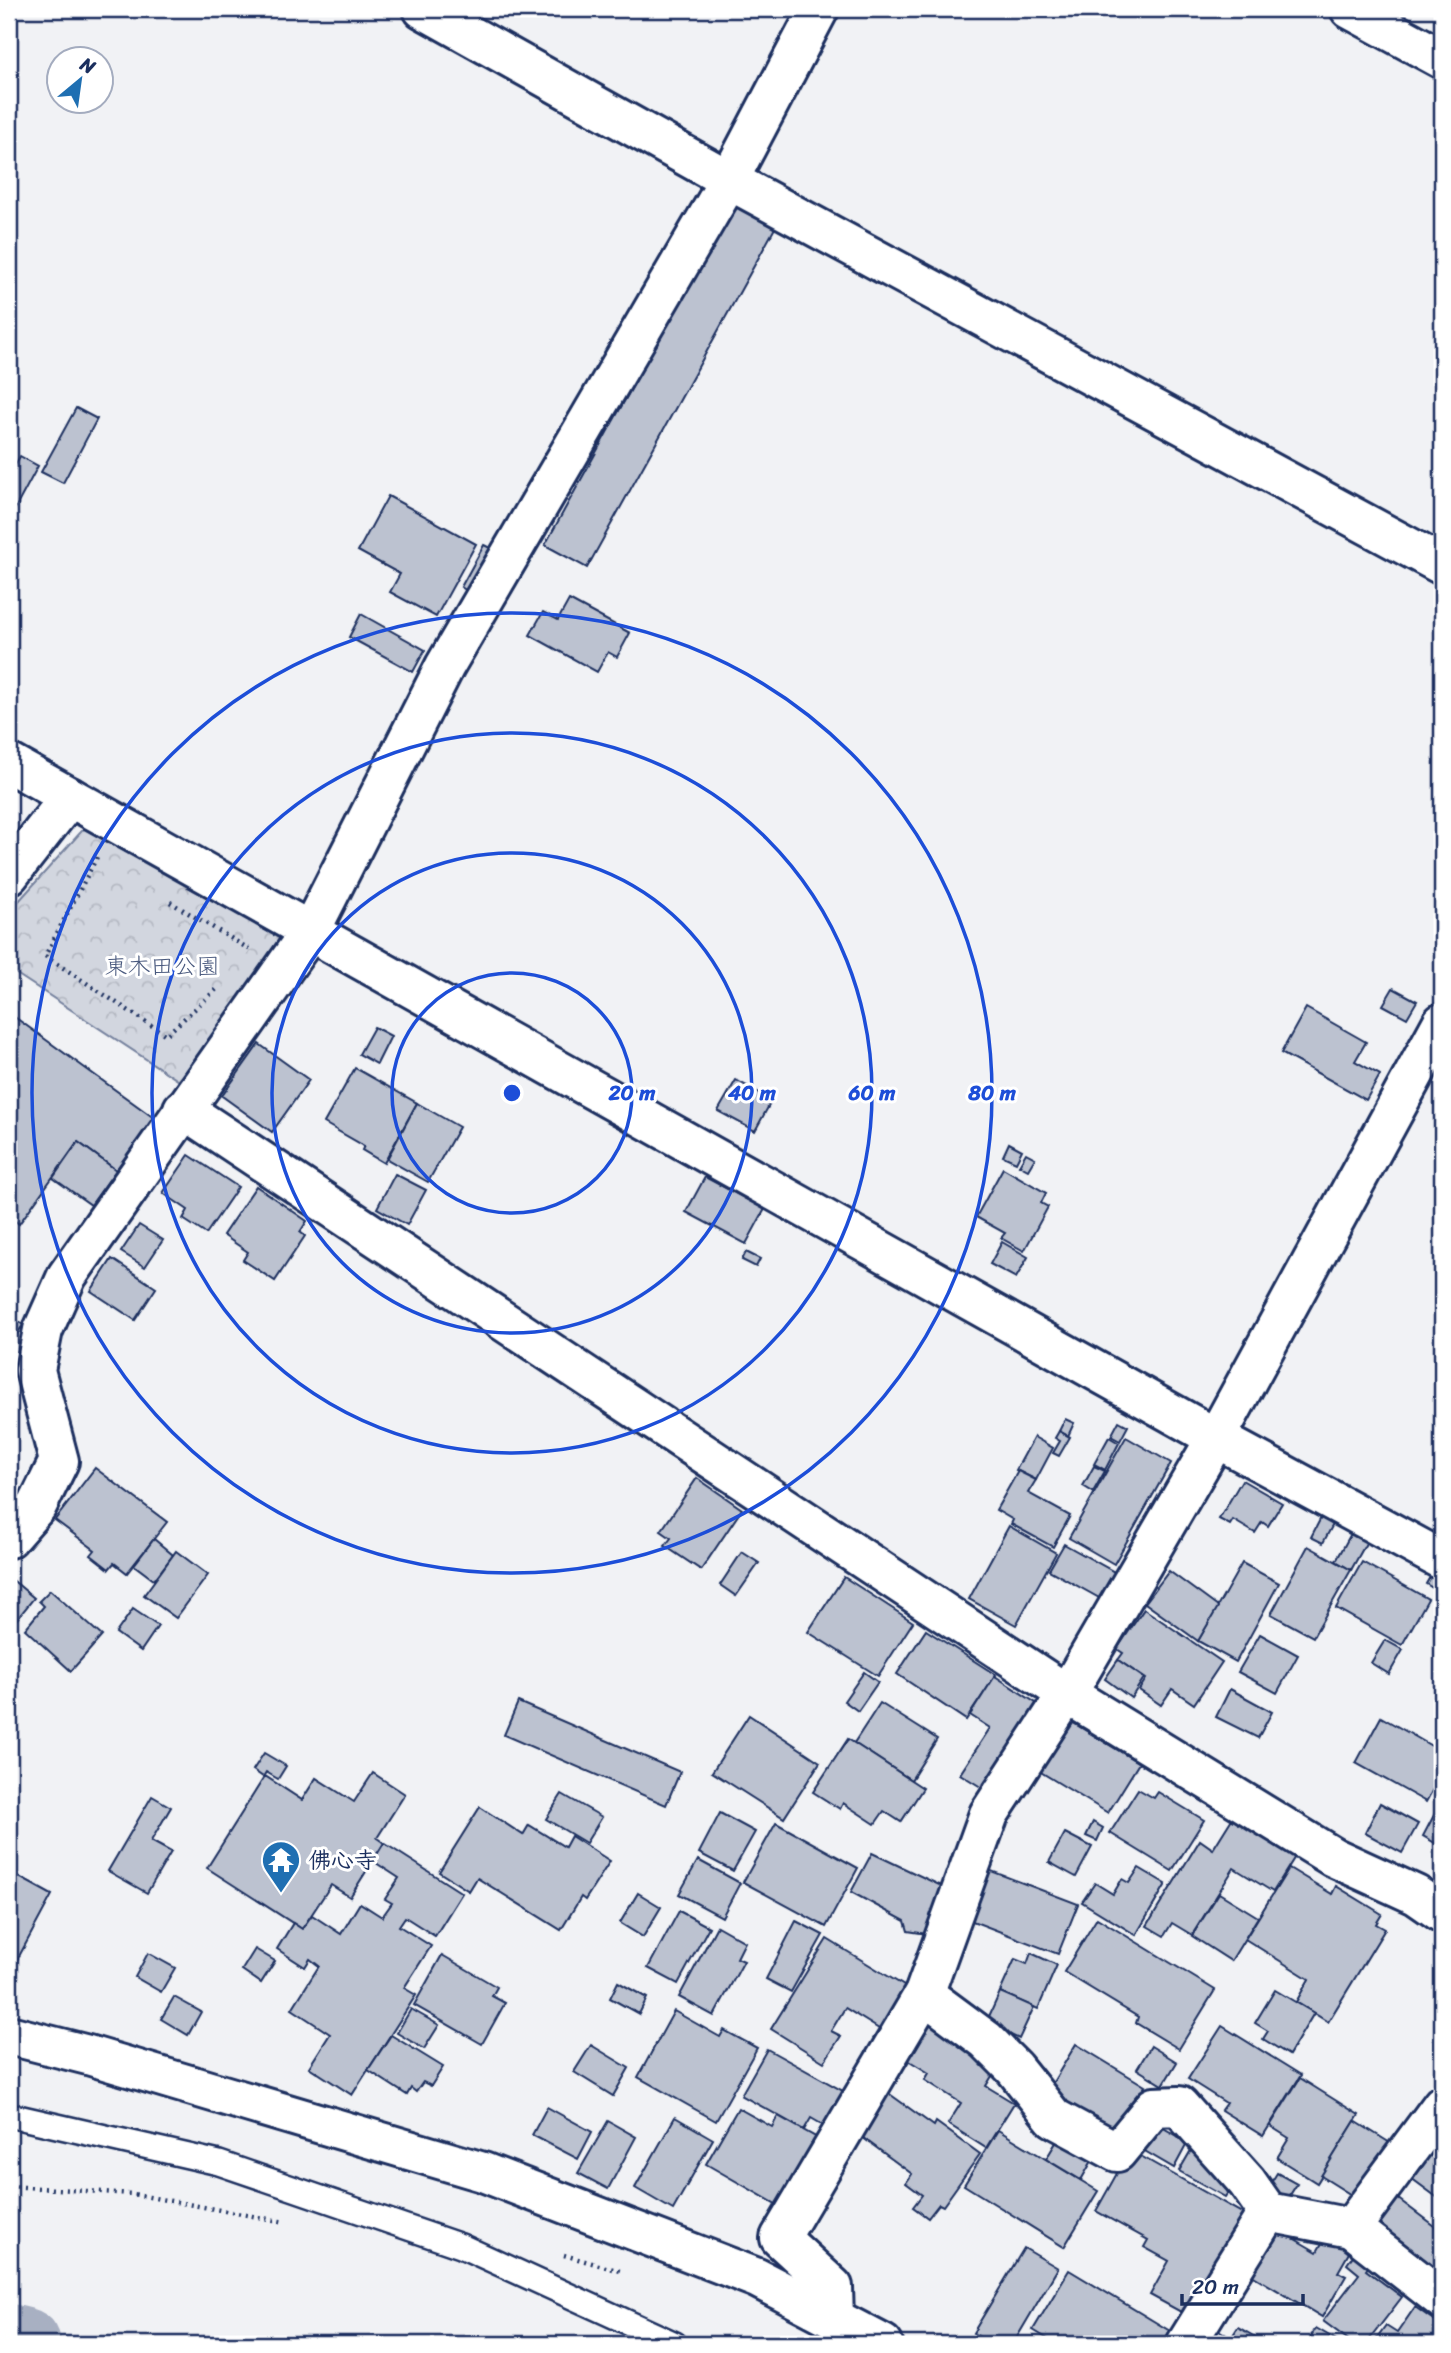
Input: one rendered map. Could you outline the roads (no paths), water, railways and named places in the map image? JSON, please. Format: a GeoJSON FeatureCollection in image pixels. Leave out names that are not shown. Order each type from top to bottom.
{"type":"FeatureCollection","features":[{"type":"Feature","properties":{"kind":"street"},"geometry":{"type":"LineString","coordinates":[[423,9],[729,180],[1442,565]]}},
{"type":"Feature","properties":{"kind":"street"},"geometry":{"type":"LineString","coordinates":[[9,1538],[37,1506],[60,1461],[35,1370],[43,1330],[67,1276],[183,1109],[297,922],[729,180],[819,9]]}},
{"type":"Feature","properties":{"kind":"street"},"geometry":{"type":"LineString","coordinates":[[1350,9],[1442,59]]}},
{"type":"Feature","properties":{"kind":"street"},"geometry":{"type":"LineString","coordinates":[[9,763],[1216,1438],[1442,1560]]}},
{"type":"Feature","properties":{"kind":"street"},"geometry":{"type":"LineString","coordinates":[[9,875],[86,806]]}},
{"type":"Feature","properties":{"kind":"street"},"geometry":{"type":"LineString","coordinates":[[835,2319],[833,2287],[780,2238],[924,1994],[989,1814],[1067,1694],[1216,1438],[1442,1024]]}},
{"type":"Feature","properties":{"kind":"street"},"geometry":{"type":"LineString","coordinates":[[183,1109],[1067,1694],[1333,1857],[1416,1895],[1442,1913]]}},
{"type":"Feature","properties":{"kind":"street"},"geometry":{"type":"LineString","coordinates":[[924,1994],[986,2040],[1014,2068],[1054,2118],[1117,2152],[1154,2107],[1179,2106],[1247,2182],[1268,2212],[1351,2228],[1442,2299]]}},
{"type":"Feature","properties":{"kind":"street"},"geometry":{"type":"LineString","coordinates":[[9,2035],[75,2051],[483,2172],[757,2278],[883,2344]]}},
{"type":"Feature","properties":{"kind":"street"},"geometry":{"type":"LineString","coordinates":[[1351,2228],[1442,2105]]}},
{"type":"Feature","properties":{"kind":"street"},"geometry":{"type":"LineString","coordinates":[[1186,2344],[1268,2212]]}},
{"type":"Feature","properties":{"kind":"lane"},"geometry":{"type":"LineString","coordinates":[[9,2115],[219,2164],[461,2246],[675,2344]]}},
{"type":"Feature","properties":{"kind":"waterway"},"geometry":{"type":"LineString","coordinates":[[9,2340],[25,2344]]}},
{"type":"Feature","properties":{"kind":"place","name":"佛心寺"},"geometry":{"type":"Point","coordinates":[281,1894]}},
{"type":"Feature","properties":{"kind":"park label","name":"東木田公園"},"geometry":{"type":"Point","coordinates":[162,966]}}]}
